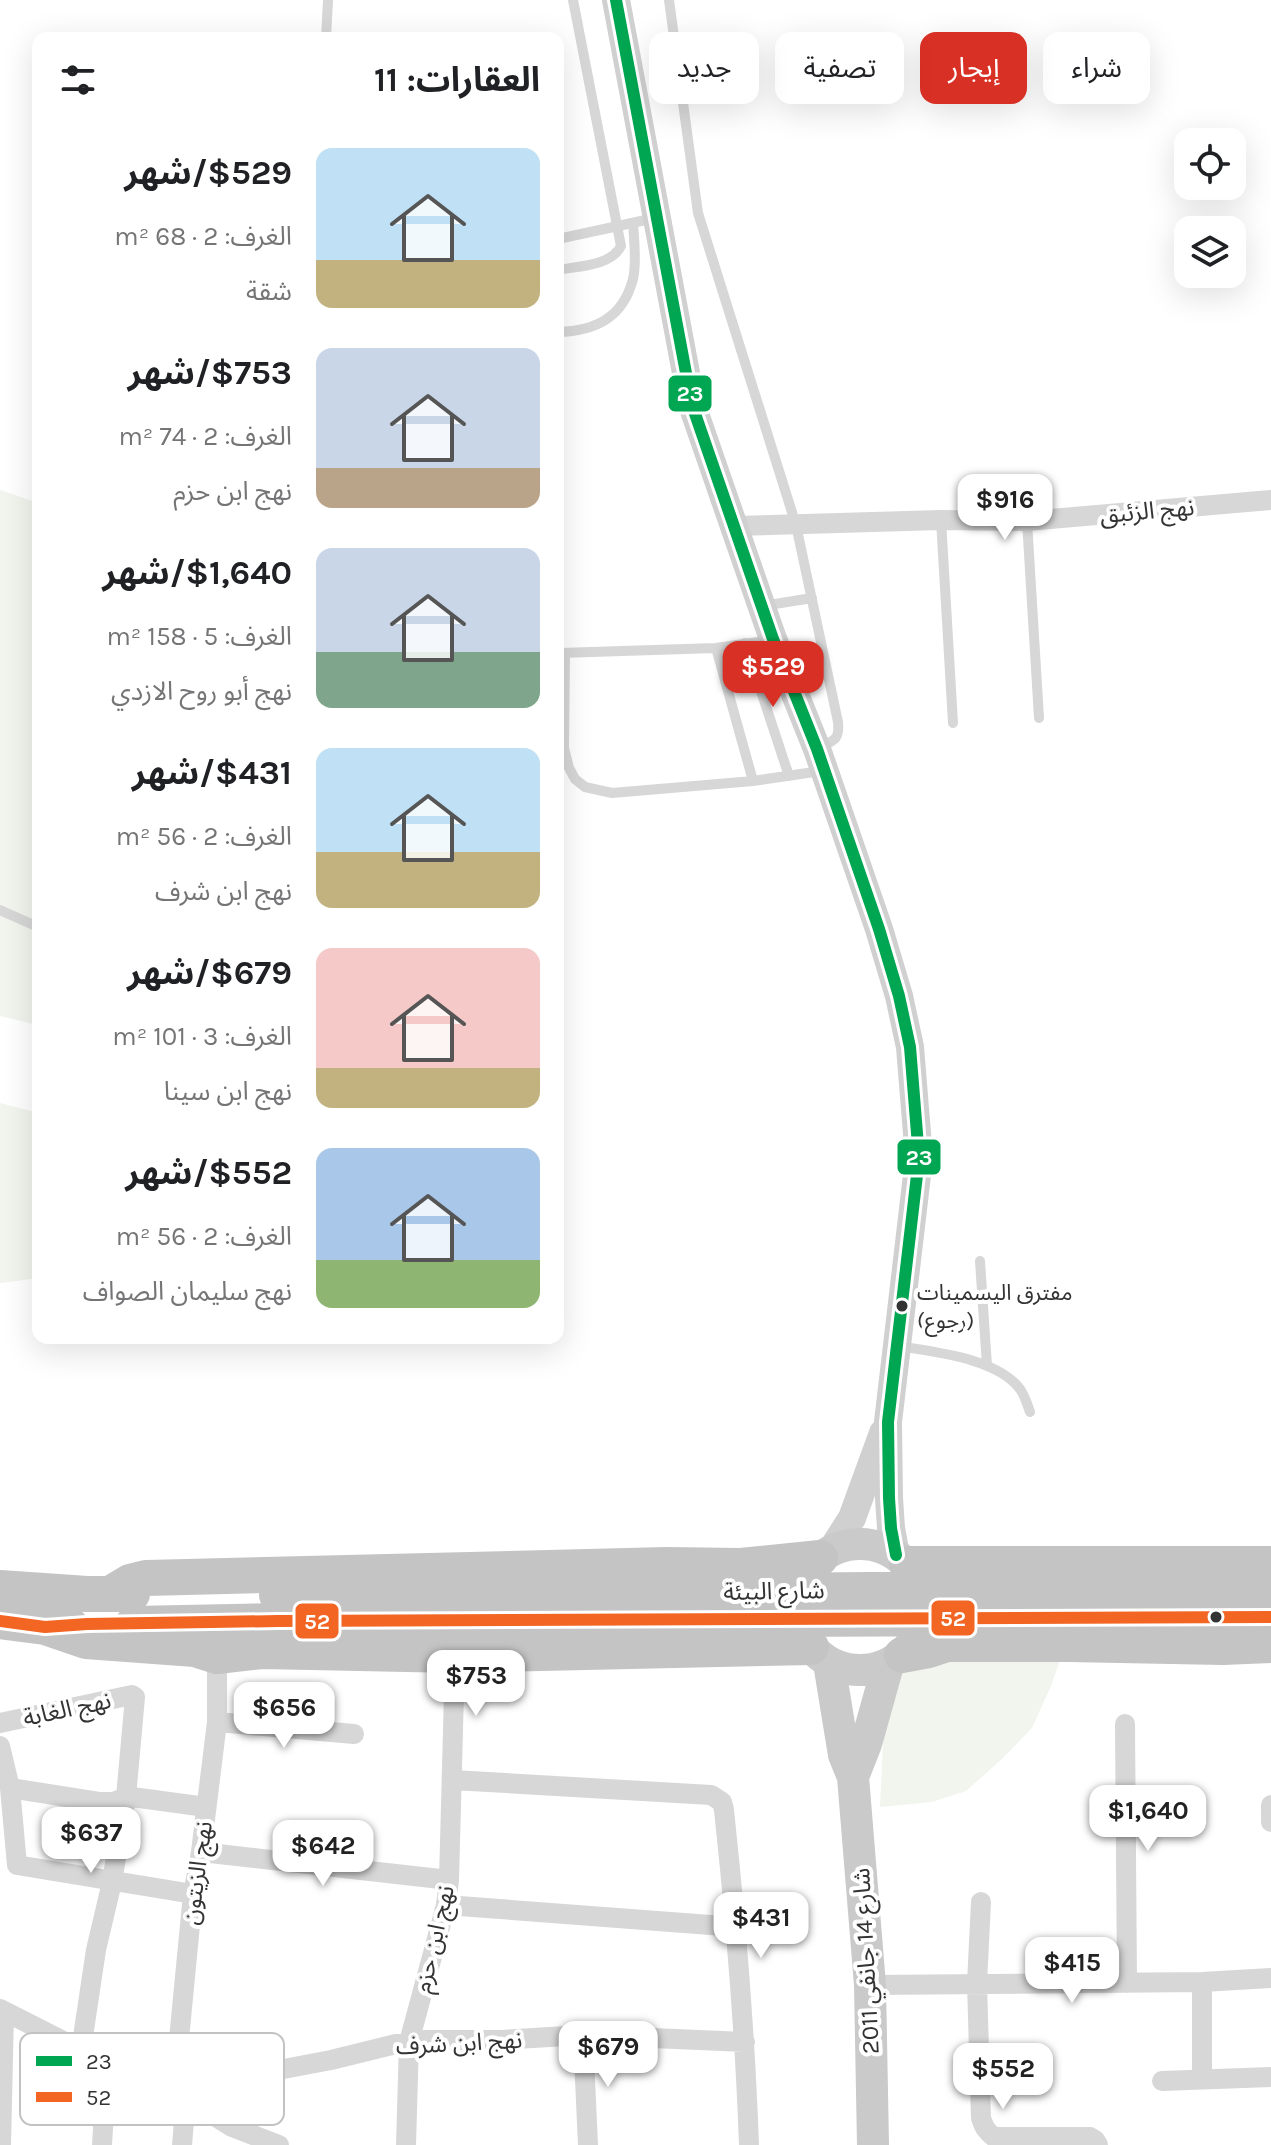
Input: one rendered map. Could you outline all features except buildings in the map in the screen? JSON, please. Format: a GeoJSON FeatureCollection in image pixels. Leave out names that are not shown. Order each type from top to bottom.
{"type":"FeatureCollection","features":[{"type":"Feature","properties":{"kind":"highway"},"geometry":{"type":"LineString","coordinates":[[0,1568],[41,1571],[98,1594],[146,1578],[666,1565],[741,1566],[826,1554]]}},
{"type":"Feature","properties":{"kind":"highway"},"geometry":{"type":"LineString","coordinates":[[901,1560],[1271,1564]]}},
{"type":"Feature","properties":{"kind":"highway"},"geometry":{"type":"LineString","coordinates":[[0,1588],[220,1597],[278,1608],[1271,1617]]}},
{"type":"Feature","properties":{"kind":"highway","name":"شارع البيئة"},"geometry":{"type":"LineString","coordinates":[[0,1621],[45,1627],[278,1608],[854,1590],[1271,1591]]}},
{"type":"Feature","properties":{"kind":"highway"},"geometry":{"type":"LineString","coordinates":[[45,1627],[86,1641],[195,1649],[217,1656],[262,1651],[455,1655],[820,1655]]}},
{"type":"Feature","properties":{"kind":"highway"},"geometry":{"type":"LineString","coordinates":[[895,1660],[947,1644],[1271,1645]]}},
{"type":"Feature","properties":{"kind":"main road"},"geometry":{"type":"LineString","coordinates":[[616,0],[645,220],[692,405],[762,606],[759,641],[820,760],[879,929],[910,1047],[919,1158],[888,1422],[890,1513],[901,1560]]}},
{"type":"Feature","properties":{"kind":"main road"},"geometry":{"type":"LineString","coordinates":[[826,1554],[847,1545],[881,1547],[901,1560],[918,1581],[923,1601],[922,1621],[915,1640],[895,1660],[869,1670],[848,1670],[820,1655],[801,1630],[797,1610],[799,1590],[807,1572],[826,1554],[852,1518],[888,1422]]}},
{"type":"Feature","properties":{"kind":"main road","name":"شارع 14 جانفي 2011"},"geometry":{"type":"LineString","coordinates":[[820,1655],[844,1755],[853,1777],[870,1985],[873,2145]]}},
{"type":"Feature","properties":{"kind":"main road","name":"شارع 14 جانفي 2011"},"geometry":{"type":"LineString","coordinates":[[853,1777],[895,1660]]}},
{"type":"Feature","properties":{"kind":"street","name":"نهج الزئبق"},"geometry":{"type":"LineString","coordinates":[[735,526],[941,520],[1027,521],[1271,500]]}},
{"type":"Feature","properties":{"kind":"street","name":"نهج ابن حزم"},"geometry":{"type":"LineString","coordinates":[[406,2145],[409,2042],[446,1905],[449,1880],[455,1655]]}},
{"type":"Feature","properties":{"kind":"street","name":"نهج الزيتون"},"geometry":{"type":"LineString","coordinates":[[183,2033],[193,1894],[217,1722],[217,1656]]}},
{"type":"Feature","properties":{"kind":"street","name":"نهج الغابة"},"geometry":{"type":"LineString","coordinates":[[0,1723],[134,1695],[126,1797]]}},
{"type":"Feature","properties":{"kind":"street"},"geometry":{"type":"LineString","coordinates":[[217,1722],[354,1734]]}},
{"type":"Feature","properties":{"kind":"street"},"geometry":{"type":"LineString","coordinates":[[1125,1724],[1127,1983]]}},
{"type":"Feature","properties":{"kind":"street"},"geometry":{"type":"LineString","coordinates":[[0,1746],[10,1788],[8,1865],[193,1894]]}},
{"type":"Feature","properties":{"kind":"street"},"geometry":{"type":"LineString","coordinates":[[453,1780],[711,1795],[722,1802],[737,1927],[749,2145]]}},
{"type":"Feature","properties":{"kind":"street"},"geometry":{"type":"LineString","coordinates":[[10,1788],[99,1802],[113,1802],[126,1797],[206,1807]]}},
{"type":"Feature","properties":{"kind":"street"},"geometry":{"type":"LineString","coordinates":[[84,2033],[96,1950],[112,1882],[126,1797]]}},
{"type":"Feature","properties":{"kind":"street"},"geometry":{"type":"LineString","coordinates":[[1271,1805],[1271,1822]]}},
{"type":"Feature","properties":{"kind":"street"},"geometry":{"type":"LineString","coordinates":[[201,1852],[449,1880]]}},
{"type":"Feature","properties":{"kind":"street"},"geometry":{"type":"LineString","coordinates":[[981,1902],[977,1983],[981,2118],[987,2132],[1004,2138],[1090,2137],[1098,2145]]}},
{"type":"Feature","properties":{"kind":"street"},"geometry":{"type":"LineString","coordinates":[[446,1905],[737,1927]]}},
{"type":"Feature","properties":{"kind":"street"},"geometry":{"type":"LineString","coordinates":[[870,1985],[1202,1982],[1271,1978]]}},
{"type":"Feature","properties":{"kind":"street"},"geometry":{"type":"LineString","coordinates":[[1202,1982],[1202,2079]]}},
{"type":"Feature","properties":{"kind":"street"},"geometry":{"type":"LineString","coordinates":[[1,2145],[2,2011],[47,2033]]}},
{"type":"Feature","properties":{"kind":"street"},"geometry":{"type":"LineString","coordinates":[[583,2035],[588,2145]]}},
{"type":"Feature","properties":{"kind":"street","name":"نهج ابن شرف"},"geometry":{"type":"LineString","coordinates":[[284,2068],[427,2040],[583,2035],[745,2042]]}},
{"type":"Feature","properties":{"kind":"street"},"geometry":{"type":"LineString","coordinates":[[1162,2081],[1271,2077]]}},
{"type":"Feature","properties":{"kind":"street"},"geometry":{"type":"LineString","coordinates":[[102,2145],[103,2125]]}},
{"type":"Feature","properties":{"kind":"street","name":"نهج الزيتون"},"geometry":{"type":"LineString","coordinates":[[181,2125],[182,2145]]}},
{"type":"Feature","properties":{"kind":"street"},"geometry":{"type":"LineString","coordinates":[[229,2125],[279,2145]]}},
{"type":"Feature","properties":{"kind":"lane"},"geometry":{"type":"LineString","coordinates":[[326,32],[328,0]]}},
{"type":"Feature","properties":{"kind":"lane"},"geometry":{"type":"LineString","coordinates":[[564,269],[608,260],[617,254],[621,246],[573,0]]}},
{"type":"Feature","properties":{"kind":"lane"},"geometry":{"type":"LineString","coordinates":[[564,748],[575,779],[585,787],[612,793],[789,776],[820,760],[839,733],[796,525],[698,213],[669,0]]}},
{"type":"Feature","properties":{"kind":"lane"},"geometry":{"type":"LineString","coordinates":[[564,238],[645,220],[633,279],[623,303],[598,326],[564,331]]}},
{"type":"Feature","properties":{"kind":"lane"},"geometry":{"type":"LineString","coordinates":[[941,520],[953,723]]}},
{"type":"Feature","properties":{"kind":"lane"},"geometry":{"type":"LineString","coordinates":[[1027,521],[1039,718]]}},
{"type":"Feature","properties":{"kind":"lane"},"geometry":{"type":"LineString","coordinates":[[762,606],[812,598]]}},
{"type":"Feature","properties":{"kind":"lane"},"geometry":{"type":"LineString","coordinates":[[564,653],[716,648],[759,641],[789,776]]}},
{"type":"Feature","properties":{"kind":"lane"},"geometry":{"type":"LineString","coordinates":[[716,648],[753,781]]}},
{"type":"Feature","properties":{"kind":"lane"},"geometry":{"type":"LineString","coordinates":[[0,910],[32,924]]}},
{"type":"Feature","properties":{"kind":"lane"},"geometry":{"type":"LineString","coordinates":[[980,1261],[987,1366]]}},
{"type":"Feature","properties":{"kind":"lane"},"geometry":{"type":"LineString","coordinates":[[896,1346],[942,1354],[1000,1372],[1020,1388],[1030,1412]]}},
{"type":"Feature","properties":{"kind":"shaded area"},"geometry":{"type":"Polygon","coordinates":[[[0,490],[32,501],[32,1024],[0,1016],[0,490]]]}},
{"type":"Feature","properties":{"kind":"shaded area"},"geometry":{"type":"Polygon","coordinates":[[[0,1103],[32,1111],[32,1279],[0,1283],[0,1103]]]}},
{"type":"Feature","properties":{"kind":"shaded area"},"geometry":{"type":"Polygon","coordinates":[[[1067,1640],[1032,1728],[1003,1758],[966,1791],[932,1802],[880,1807],[883,1744],[894,1679],[915,1655],[1067,1640]]]}},
{"type":"Feature","properties":{"kind":"transit line","name":"23"},"geometry":{"type":"LineString","coordinates":[[616,0],[692,405],[879,929],[910,1047],[919,1158],[888,1422],[889,1498],[896,1555]]}},
{"type":"Feature","properties":{"kind":"transit line","name":"52"},"geometry":{"type":"LineString","coordinates":[[0,1621],[45,1627],[278,1621],[1271,1617]]}},
{"type":"Feature","properties":{"kind":"place","name":"مفترق اليسمينات (رجوع)"},"geometry":{"type":"Point","coordinates":[902,1306]}}]}
